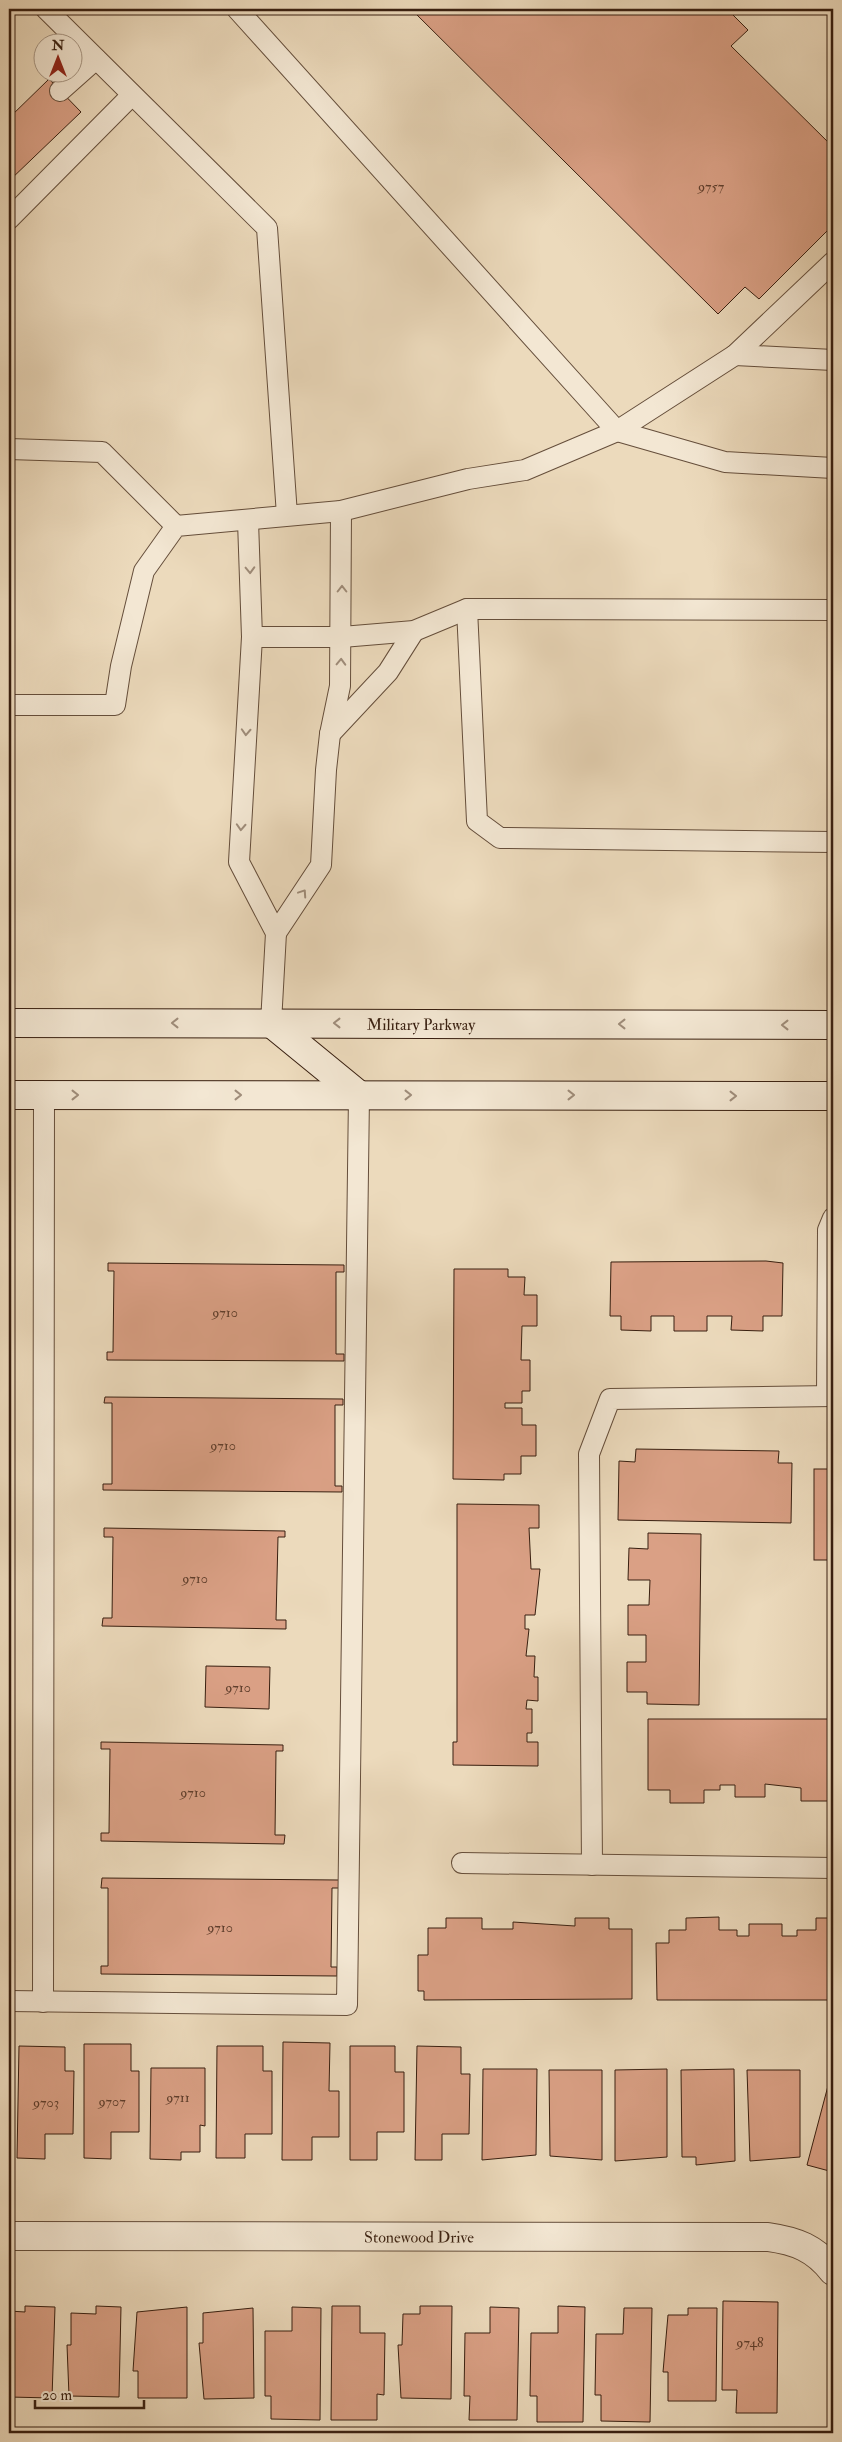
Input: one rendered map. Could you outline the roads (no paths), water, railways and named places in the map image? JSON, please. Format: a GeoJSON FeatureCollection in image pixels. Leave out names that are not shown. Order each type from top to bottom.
{"type":"FeatureCollection","features":[{"type":"Feature","properties":{"kind":"main road","name":"Military Parkway"},"geometry":{"type":"LineString","coordinates":[[9,1023],[833,1025]]}},
{"type":"Feature","properties":{"kind":"main road"},"geometry":{"type":"LineString","coordinates":[[272,1023],[359,1095]]}},
{"type":"Feature","properties":{"kind":"main road"},"geometry":{"type":"LineString","coordinates":[[9,1095],[833,1096]]}},
{"type":"Feature","properties":{"kind":"main road","name":"Stonewood Drive"},"geometry":{"type":"LineString","coordinates":[[9,2236],[768,2237],[794,2241],[828,2265]]}},
{"type":"Feature","properties":{"kind":"lane"},"geometry":{"type":"LineString","coordinates":[[46,9],[267,228],[287,515]]}},
{"type":"Feature","properties":{"kind":"lane"},"geometry":{"type":"LineString","coordinates":[[237,9],[617,432],[725,462],[833,468]]}},
{"type":"Feature","properties":{"kind":"lane"},"geometry":{"type":"LineString","coordinates":[[60,92],[96,59]]}},
{"type":"Feature","properties":{"kind":"lane"},"geometry":{"type":"LineString","coordinates":[[9,219],[132,95]]}},
{"type":"Feature","properties":{"kind":"lane"},"geometry":{"type":"LineString","coordinates":[[9,450],[102,452],[176,526],[342,511],[468,480],[525,470],[617,432],[735,354],[833,262]]}},
{"type":"Feature","properties":{"kind":"lane"},"geometry":{"type":"LineString","coordinates":[[735,354],[833,360]]}},
{"type":"Feature","properties":{"kind":"lane"},"geometry":{"type":"LineString","coordinates":[[276,933],[321,865],[330,734],[340,686],[342,511]]}},
{"type":"Feature","properties":{"kind":"lane"},"geometry":{"type":"LineString","coordinates":[[248,521],[252,637],[239,862],[276,933],[272,1023]]}},
{"type":"Feature","properties":{"kind":"lane"},"geometry":{"type":"LineString","coordinates":[[9,705],[115,705],[121,666],[144,571],[176,526]]}},
{"type":"Feature","properties":{"kind":"lane"},"geometry":{"type":"LineString","coordinates":[[252,637],[342,638],[414,632],[467,609],[833,610]]}},
{"type":"Feature","properties":{"kind":"lane"},"geometry":{"type":"LineString","coordinates":[[467,609],[477,821],[500,838],[833,842]]}},
{"type":"Feature","properties":{"kind":"lane"},"geometry":{"type":"LineString","coordinates":[[330,734],[388,672],[414,632]]}},
{"type":"Feature","properties":{"kind":"lane"},"geometry":{"type":"LineString","coordinates":[[43,2002],[44,1095]]}},
{"type":"Feature","properties":{"kind":"lane"},"geometry":{"type":"LineString","coordinates":[[9,2001],[347,2005],[359,1095]]}},
{"type":"Feature","properties":{"kind":"lane"},"geometry":{"type":"LineString","coordinates":[[592,1865],[589,1454],[610,1399],[830,1396],[828,1230],[833,1218]]}},
{"type":"Feature","properties":{"kind":"lane"},"geometry":{"type":"LineString","coordinates":[[462,1863],[833,1868]]}}]}
